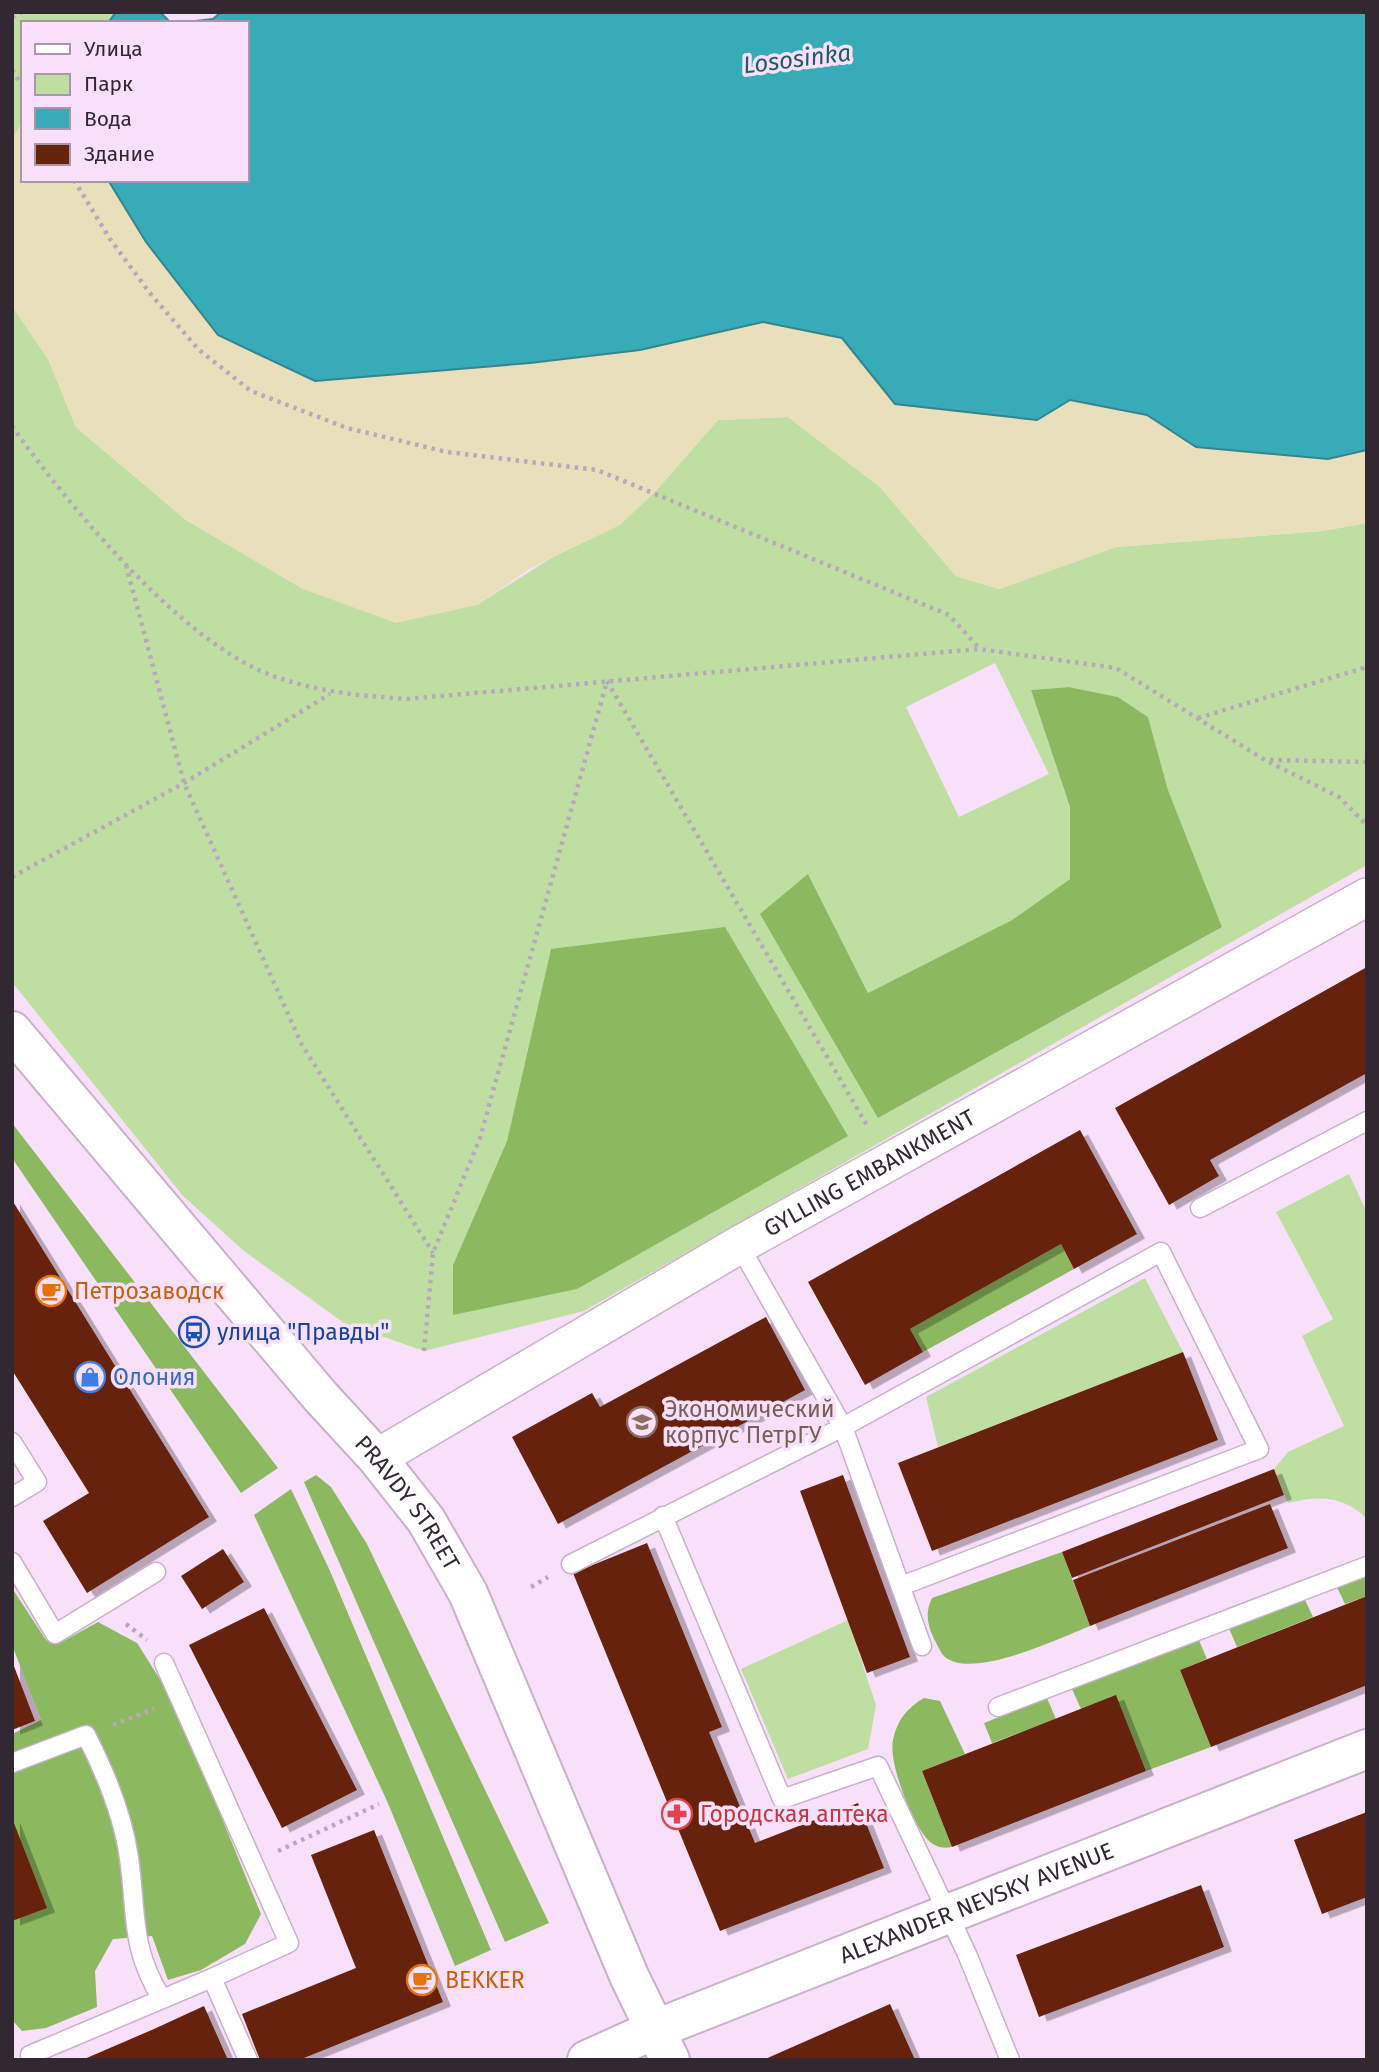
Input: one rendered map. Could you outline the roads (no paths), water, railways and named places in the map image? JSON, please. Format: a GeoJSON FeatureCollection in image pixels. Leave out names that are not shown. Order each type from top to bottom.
{"type":"FeatureCollection","features":[{"type":"Feature","properties":{"kind":"main road","name":"PRAVDY STREET"},"geometry":{"type":"LineString","coordinates":[[12,1031],[320,1396],[377,1458],[426,1520],[468,1593],[630,1978],[663,2045]]}},
{"type":"Feature","properties":{"kind":"main road","name":"ALEXANDER NEVSKY AVENUE"},"geometry":{"type":"LineString","coordinates":[[587,2060],[663,2045],[947,1917],[1367,1749]]}},
{"type":"Feature","properties":{"kind":"street","name":"GYLLING EMBANKMENT"},"geometry":{"type":"LineString","coordinates":[[377,1458],[739,1245],[1367,897]]}},
{"type":"Feature","properties":{"kind":"lane"},"geometry":{"type":"LineString","coordinates":[[1200,1208],[1367,1121]]}},
{"type":"Feature","properties":{"kind":"lane"},"geometry":{"type":"LineString","coordinates":[[739,1245],[843,1427],[922,1646]]}},
{"type":"Feature","properties":{"kind":"lane"},"geometry":{"type":"LineString","coordinates":[[571,1564],[843,1427],[1161,1252],[1259,1449],[901,1586]]}},
{"type":"Feature","properties":{"kind":"lane"},"geometry":{"type":"LineString","coordinates":[[12,1443],[37,1482],[12,1497]]}},
{"type":"Feature","properties":{"kind":"lane"},"geometry":{"type":"LineString","coordinates":[[663,1516],[782,1799],[878,1766],[1010,2060]]}},
{"type":"Feature","properties":{"kind":"lane"},"geometry":{"type":"LineString","coordinates":[[12,1562],[55,1634],[156,1572]]}},
{"type":"Feature","properties":{"kind":"lane"},"geometry":{"type":"LineString","coordinates":[[998,1707],[1367,1566]]}},
{"type":"Feature","properties":{"kind":"lane"},"geometry":{"type":"LineString","coordinates":[[30,2055],[289,1943],[164,1663]]}},
{"type":"Feature","properties":{"kind":"lane"},"geometry":{"type":"LineString","coordinates":[[12,1763],[86,1735],[115,1798],[129,1856],[135,1936],[146,1975],[162,1999]]}},
{"type":"Feature","properties":{"kind":"lane"},"geometry":{"type":"LineString","coordinates":[[212,1978],[248,2060]]}},
{"type":"Feature","properties":{"kind":"water"},"geometry":{"type":"Polygon","coordinates":[[[116,12],[160,12],[169,21],[109,21],[116,12]]]}},
{"type":"Feature","properties":{"kind":"water","name":"Lososinka"},"geometry":{"type":"Polygon","coordinates":[[[221,12],[1367,12],[1367,450],[1328,459],[1196,447],[1147,415],[1070,400],[1037,420],[895,404],[842,338],[763,322],[640,350],[530,363],[315,381],[218,335],[146,242],[109,182],[248,182],[248,21],[195,21],[213,19],[221,12]]]}},
{"type":"Feature","properties":{"kind":"place","name":"Петрозаводск"},"geometry":{"type":"Point","coordinates":[51,1291]}},
{"type":"Feature","properties":{"kind":"place","name":"улица \"Правды\""},"geometry":{"type":"Point","coordinates":[194,1332]}},
{"type":"Feature","properties":{"kind":"place","name":"Олония"},"geometry":{"type":"Point","coordinates":[90,1377]}},
{"type":"Feature","properties":{"kind":"place","name":"Экономический корпус ПетрГУ"},"geometry":{"type":"Point","coordinates":[642,1422]}},
{"type":"Feature","properties":{"kind":"place","name":"Городская аптека"},"geometry":{"type":"Point","coordinates":[677,1814]}},
{"type":"Feature","properties":{"kind":"place","name":"BEKKER"},"geometry":{"type":"Point","coordinates":[422,1980]}}]}
